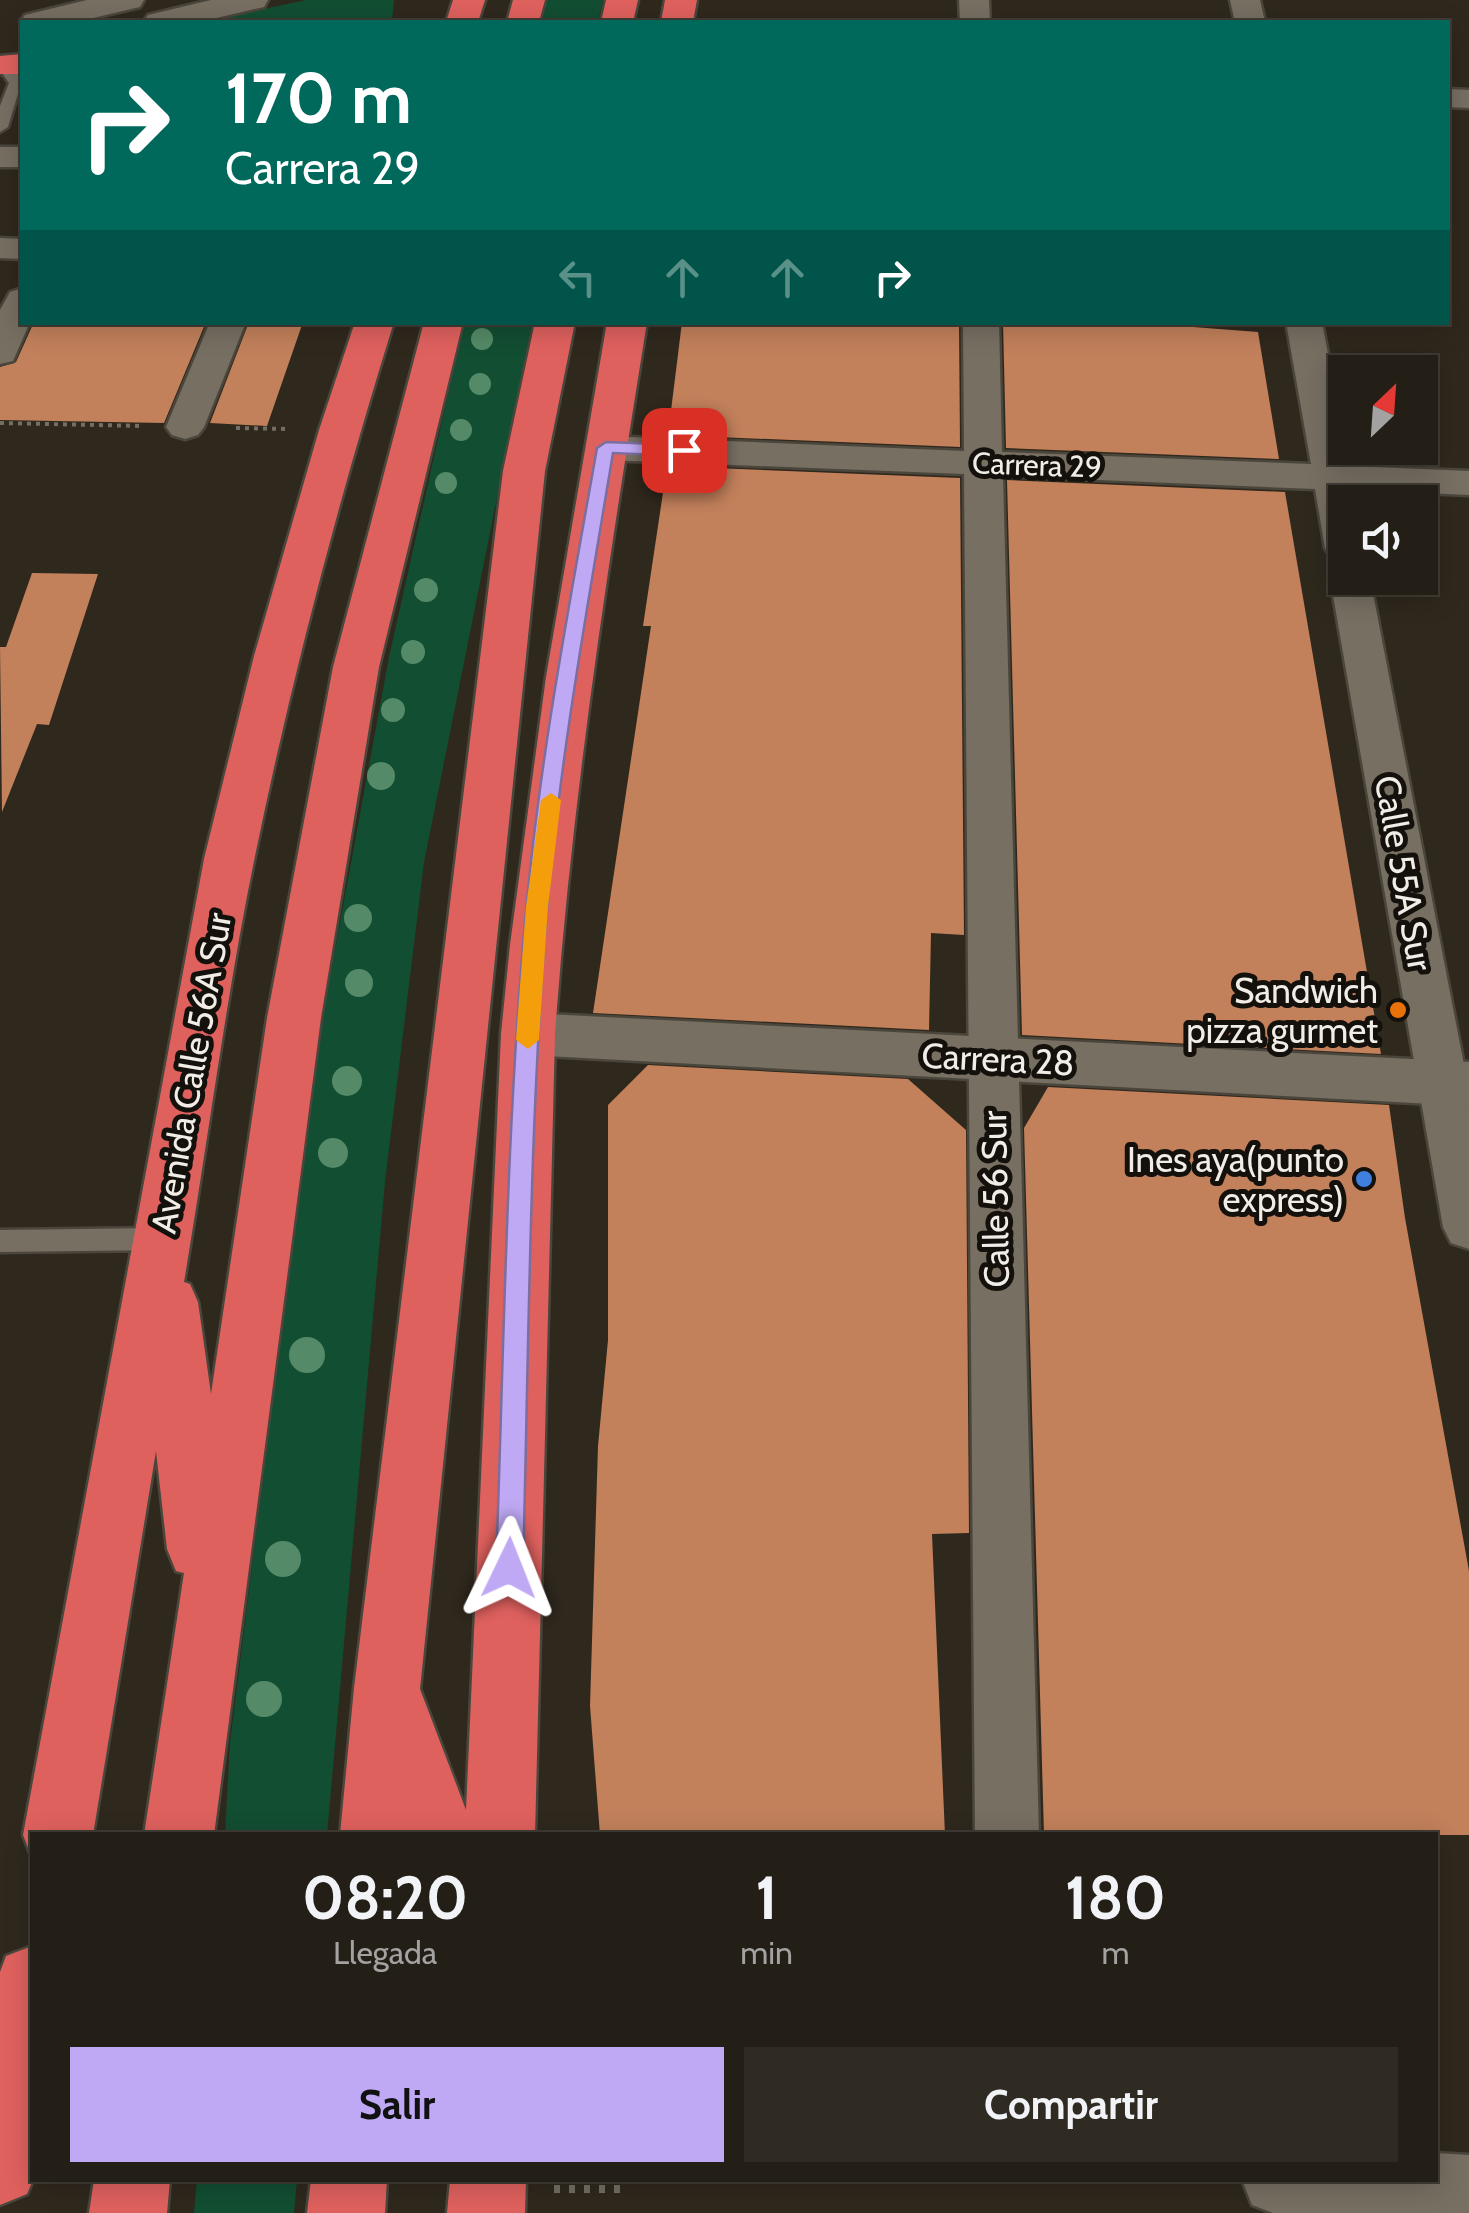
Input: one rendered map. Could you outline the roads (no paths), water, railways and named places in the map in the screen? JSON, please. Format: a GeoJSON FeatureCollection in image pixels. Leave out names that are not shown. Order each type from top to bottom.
{"type":"FeatureCollection","features":[{"type":"Feature","properties":{"kind":"highway","name":"Avenida Calle 56A Sur"},"geometry":{"type":"LineString","coordinates":[[59,1832],[229,859],[277,656],[340,430],[374,325]]}},
{"type":"Feature","properties":{"kind":"highway"},"geometry":{"type":"LineString","coordinates":[[360,374],[412,325]]}},
{"type":"Feature","properties":{"kind":"highway"},"geometry":{"type":"LineString","coordinates":[[179,1832],[294,1018],[356,667],[443,325]]}},
{"type":"Feature","properties":{"kind":"highway"},"geometry":{"type":"LineString","coordinates":[[376,1832],[387,1688],[524,471],[554,325]]}},
{"type":"Feature","properties":{"kind":"highway"},"geometry":{"type":"LineString","coordinates":[[500,1832],[528,1034],[537,907],[568,670],[626,325]]}},
{"type":"Feature","properties":{"kind":"highway"},"geometry":{"type":"LineString","coordinates":[[162,1239],[208,1628]]}},
{"type":"Feature","properties":{"kind":"highway"},"geometry":{"type":"LineString","coordinates":[[387,1688],[440,1832]]}},
{"type":"Feature","properties":{"kind":"highway"},"geometry":{"type":"LineString","coordinates":[[0,2167],[30,1994]]}},
{"type":"Feature","properties":{"kind":"highway"},"geometry":{"type":"LineString","coordinates":[[128,2213],[132,2182]]}},
{"type":"Feature","properties":{"kind":"highway"},"geometry":{"type":"LineString","coordinates":[[346,2213],[349,2182]]}},
{"type":"Feature","properties":{"kind":"highway"},"geometry":{"type":"LineString","coordinates":[[486,2213],[488,2182]]}},
{"type":"Feature","properties":{"kind":"street"},"geometry":{"type":"LineString","coordinates":[[82,20],[128,0]]}},
{"type":"Feature","properties":{"kind":"street"},"geometry":{"type":"LineString","coordinates":[[168,20],[252,0]]}},
{"type":"Feature","properties":{"kind":"street"},"geometry":{"type":"LineString","coordinates":[[0,353],[20,304]]}},
{"type":"Feature","properties":{"kind":"street"},"geometry":{"type":"LineString","coordinates":[[185,427],[227,325]]}},
{"type":"Feature","properties":{"kind":"street","name":"Calle 56 Sur"},"geometry":{"type":"LineString","coordinates":[[981,325],[1007,1832]]}},
{"type":"Feature","properties":{"kind":"street"},"geometry":{"type":"LineString","coordinates":[[1305,325],[1333,485]]}},
{"type":"Feature","properties":{"kind":"street","name":"Carrera 29"},"geometry":{"type":"LineString","coordinates":[[606,448],[1469,483]]}},
{"type":"Feature","properties":{"kind":"street","name":"Calle 55A Sur"},"geometry":{"type":"LineString","coordinates":[[1354,595],[1456,1084],[1469,1227]]}},
{"type":"Feature","properties":{"kind":"street","name":"Carrera 28"},"geometry":{"type":"LineString","coordinates":[[528,1034],[1456,1084]]}},
{"type":"Feature","properties":{"kind":"street"},"geometry":{"type":"LineString","coordinates":[[1315,2182],[1469,2190]]}},
{"type":"Feature","properties":{"kind":"lane"},"geometry":{"type":"LineString","coordinates":[[0,127],[17,83],[17,48]]}},
{"type":"Feature","properties":{"kind":"lane"},"geometry":{"type":"LineString","coordinates":[[0,1241],[162,1239]]}},
{"type":"Feature","properties":{"kind":"place","name":"Sandwich pizza gurmet"},"geometry":{"type":"Point","coordinates":[1398,1010]}},
{"type":"Feature","properties":{"kind":"place","name":"Ines aya(punto express)"},"geometry":{"type":"Point","coordinates":[1364,1179]}}]}
